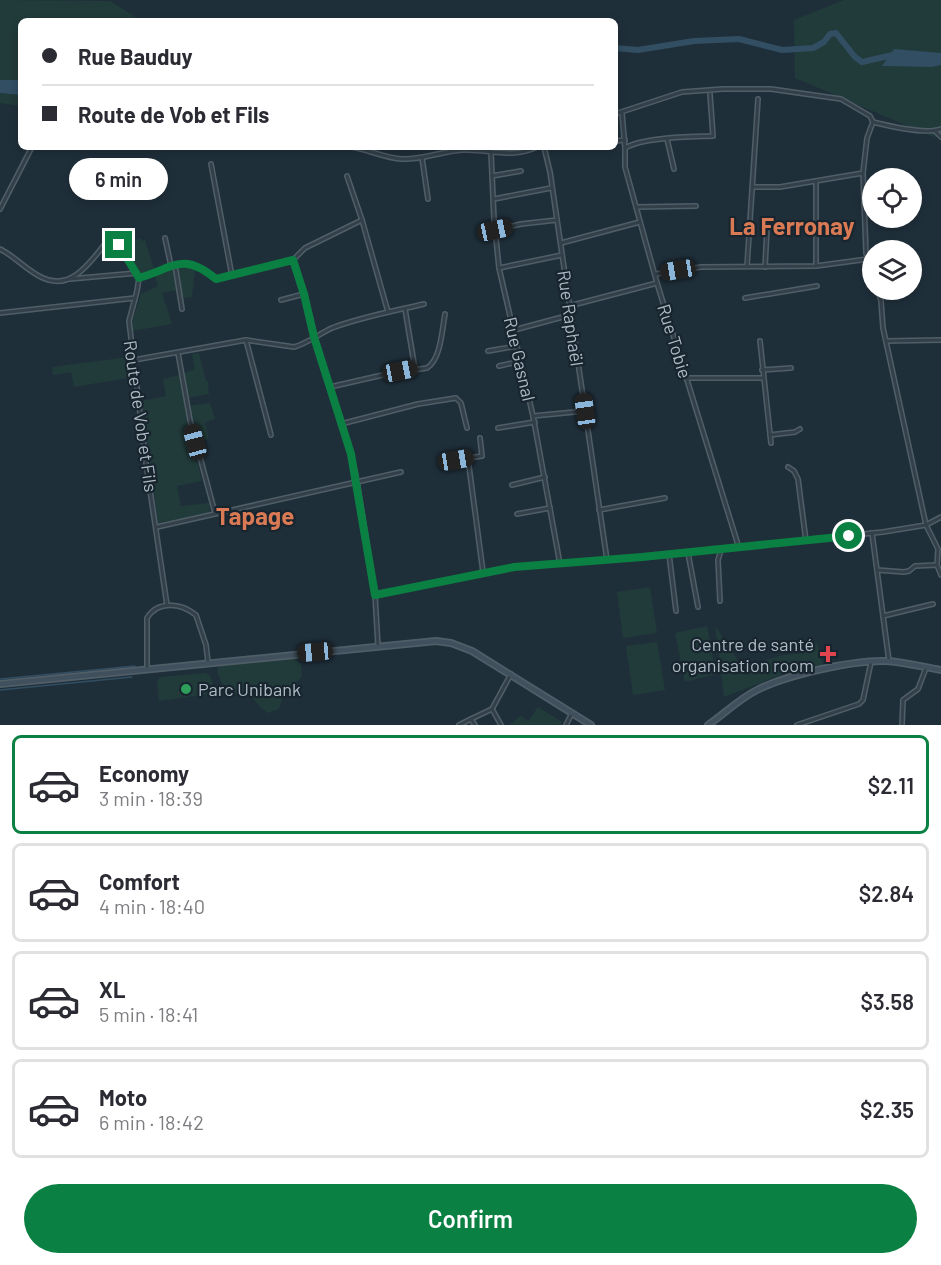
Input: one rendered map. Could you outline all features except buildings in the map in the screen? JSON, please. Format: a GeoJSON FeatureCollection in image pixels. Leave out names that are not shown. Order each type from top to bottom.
{"type":"FeatureCollection","features":[{"type":"Feature","properties":{"kind":"main road"},"geometry":{"type":"LineString","coordinates":[[0,684],[436,640],[472,651],[591,725]]}},
{"type":"Feature","properties":{"kind":"main road"},"geometry":{"type":"LineString","coordinates":[[708,725],[741,700],[768,685],[832,668],[871,662],[888,662],[941,670]]}},
{"type":"Feature","properties":{"kind":"street"},"geometry":{"type":"LineString","coordinates":[[618,114],[682,92],[723,89],[771,89],[841,99],[870,116],[873,122],[867,138],[864,168]]}},
{"type":"Feature","properties":{"kind":"street"},"geometry":{"type":"LineString","coordinates":[[625,148],[638,142],[712,136],[710,94]]}},
{"type":"Feature","properties":{"kind":"street"},"geometry":{"type":"LineString","coordinates":[[747,267],[758,99]]}},
{"type":"Feature","properties":{"kind":"street","name":"Rue Tobie"},"geometry":{"type":"LineString","coordinates":[[622,113],[625,167],[713,471],[739,548]]}},
{"type":"Feature","properties":{"kind":"street"},"geometry":{"type":"LineString","coordinates":[[873,122],[888,126],[935,131],[941,129]]}},
{"type":"Feature","properties":{"kind":"street"},"geometry":{"type":"LineString","coordinates":[[935,131],[941,137]]}},
{"type":"Feature","properties":{"kind":"street"},"geometry":{"type":"LineString","coordinates":[[618,141],[625,140]]}},
{"type":"Feature","properties":{"kind":"street"},"geometry":{"type":"LineString","coordinates":[[667,140],[674,169]]}},
{"type":"Feature","properties":{"kind":"street"},"geometry":{"type":"LineString","coordinates":[[0,209],[31,150]]}},
{"type":"Feature","properties":{"kind":"street"},"geometry":{"type":"LineString","coordinates":[[362,150],[401,159],[422,158],[463,150],[491,153],[516,153],[526,150]]}},
{"type":"Feature","properties":{"kind":"street","name":"Rue Raphaël"},"geometry":{"type":"LineString","coordinates":[[545,150],[607,560]]}},
{"type":"Feature","properties":{"kind":"street","name":"Rue Gasnal"},"geometry":{"type":"LineString","coordinates":[[491,153],[499,268],[535,422],[560,564]]}},
{"type":"Feature","properties":{"kind":"street"},"geometry":{"type":"LineString","coordinates":[[422,158],[428,199]]}},
{"type":"Feature","properties":{"kind":"street"},"geometry":{"type":"LineString","coordinates":[[211,164],[232,276]]}},
{"type":"Feature","properties":{"kind":"street"},"geometry":{"type":"LineString","coordinates":[[492,176],[521,171]]}},
{"type":"Feature","properties":{"kind":"street"},"geometry":{"type":"LineString","coordinates":[[753,187],[780,187],[862,173]]}},
{"type":"Feature","properties":{"kind":"street"},"geometry":{"type":"LineString","coordinates":[[347,176],[388,312]]}},
{"type":"Feature","properties":{"kind":"street"},"geometry":{"type":"LineString","coordinates":[[816,182],[816,266]]}},
{"type":"Feature","properties":{"kind":"street"},"geometry":{"type":"LineString","coordinates":[[494,199],[552,188]]}},
{"type":"Feature","properties":{"kind":"street"},"geometry":{"type":"LineString","coordinates":[[636,207],[696,206]]}},
{"type":"Feature","properties":{"kind":"street"},"geometry":{"type":"LineString","coordinates":[[69,280],[82,271],[109,239],[119,245],[139,278],[171,266],[188,264],[202,267],[216,279],[293,260],[305,248],[362,220]]}},
{"type":"Feature","properties":{"kind":"street"},"geometry":{"type":"LineString","coordinates":[[495,230],[557,220]]}},
{"type":"Feature","properties":{"kind":"street"},"geometry":{"type":"LineString","coordinates":[[560,243],[640,222]]}},
{"type":"Feature","properties":{"kind":"street"},"geometry":{"type":"LineString","coordinates":[[765,267],[767,230]]}},
{"type":"Feature","properties":{"kind":"street"},"geometry":{"type":"LineString","coordinates":[[165,238],[171,266]]}},
{"type":"Feature","properties":{"kind":"street"},"geometry":{"type":"LineString","coordinates":[[0,249],[43,278],[53,282],[136,273]]}},
{"type":"Feature","properties":{"kind":"street"},"geometry":{"type":"LineString","coordinates":[[499,268],[562,255]]}},
{"type":"Feature","properties":{"kind":"street"},"geometry":{"type":"LineString","coordinates":[[293,260],[357,481],[375,595],[378,646]]}},
{"type":"Feature","properties":{"kind":"street"},"geometry":{"type":"LineString","coordinates":[[656,274],[701,267],[816,266],[862,260]]}},
{"type":"Feature","properties":{"kind":"street"},"geometry":{"type":"LineString","coordinates":[[176,265],[182,309]]}},
{"type":"Feature","properties":{"kind":"street","name":"Route de Vob et Fils"},"geometry":{"type":"LineString","coordinates":[[139,278],[129,321],[167,605]]}},
{"type":"Feature","properties":{"kind":"street"},"geometry":{"type":"LineString","coordinates":[[568,306],[657,283]]}},
{"type":"Feature","properties":{"kind":"street"},"geometry":{"type":"LineString","coordinates":[[745,298],[818,286]]}},
{"type":"Feature","properties":{"kind":"street"},"geometry":{"type":"LineString","coordinates":[[281,300],[304,294]]}},
{"type":"Feature","properties":{"kind":"street"},"geometry":{"type":"LineString","coordinates":[[0,313],[135,297]]}},
{"type":"Feature","properties":{"kind":"street"},"geometry":{"type":"LineString","coordinates":[[880,300],[886,341],[926,525],[940,548],[937,565],[941,575]]}},
{"type":"Feature","properties":{"kind":"street"},"geometry":{"type":"LineString","coordinates":[[134,360],[246,340],[294,347],[333,328],[424,304]]}},
{"type":"Feature","properties":{"kind":"street"},"geometry":{"type":"LineString","coordinates":[[405,309],[415,369]]}},
{"type":"Feature","properties":{"kind":"street"},"geometry":{"type":"LineString","coordinates":[[330,387],[427,368],[435,357],[445,314]]}},
{"type":"Feature","properties":{"kind":"street"},"geometry":{"type":"LineString","coordinates":[[514,330],[570,315]]}},
{"type":"Feature","properties":{"kind":"street"},"geometry":{"type":"LineString","coordinates":[[246,340],[271,435]]}},
{"type":"Feature","properties":{"kind":"street"},"geometry":{"type":"LineString","coordinates":[[886,341],[941,340]]}},
{"type":"Feature","properties":{"kind":"street"},"geometry":{"type":"LineString","coordinates":[[760,341],[762,378],[771,443]]}},
{"type":"Feature","properties":{"kind":"street"},"geometry":{"type":"LineString","coordinates":[[488,351],[517,346]]}},
{"type":"Feature","properties":{"kind":"street"},"geometry":{"type":"LineString","coordinates":[[178,353],[190,420],[215,513]]}},
{"type":"Feature","properties":{"kind":"street"},"geometry":{"type":"LineString","coordinates":[[499,366],[521,361]]}},
{"type":"Feature","properties":{"kind":"street"},"geometry":{"type":"LineString","coordinates":[[762,370],[791,368]]}},
{"type":"Feature","properties":{"kind":"street"},"geometry":{"type":"LineString","coordinates":[[687,378],[762,378]]}},
{"type":"Feature","properties":{"kind":"street"},"geometry":{"type":"LineString","coordinates":[[342,424],[418,404],[456,398],[461,403],[467,428]]}},
{"type":"Feature","properties":{"kind":"street"},"geometry":{"type":"LineString","coordinates":[[533,416],[585,411]]}},
{"type":"Feature","properties":{"kind":"street"},"geometry":{"type":"LineString","coordinates":[[498,428],[535,422]]}},
{"type":"Feature","properties":{"kind":"street"},"geometry":{"type":"LineString","coordinates":[[770,435],[795,432],[800,429]]}},
{"type":"Feature","properties":{"kind":"street"},"geometry":{"type":"LineString","coordinates":[[443,462],[483,456],[480,438]]}},
{"type":"Feature","properties":{"kind":"street"},"geometry":{"type":"LineString","coordinates":[[468,459],[483,572]]}},
{"type":"Feature","properties":{"kind":"street"},"geometry":{"type":"LineString","coordinates":[[788,467],[794,471],[798,479],[807,540]]}},
{"type":"Feature","properties":{"kind":"street"},"geometry":{"type":"LineString","coordinates":[[157,527],[401,472]]}},
{"type":"Feature","properties":{"kind":"street"},"geometry":{"type":"LineString","coordinates":[[513,485],[544,477]]}},
{"type":"Feature","properties":{"kind":"street"},"geometry":{"type":"LineString","coordinates":[[599,510],[665,498]]}},
{"type":"Feature","properties":{"kind":"street"},"geometry":{"type":"LineString","coordinates":[[517,514],[550,508]]}},
{"type":"Feature","properties":{"kind":"street"},"geometry":{"type":"LineString","coordinates":[[375,595],[514,567],[739,548],[872,533],[926,525],[941,517]]}},
{"type":"Feature","properties":{"kind":"street"},"geometry":{"type":"LineString","coordinates":[[872,533],[888,662]]}},
{"type":"Feature","properties":{"kind":"street"},"geometry":{"type":"LineString","coordinates":[[720,601],[718,560],[721,549]]}},
{"type":"Feature","properties":{"kind":"street"},"geometry":{"type":"LineString","coordinates":[[688,552],[698,608]]}},
{"type":"Feature","properties":{"kind":"street"},"geometry":{"type":"LineString","coordinates":[[669,554],[676,611]]}},
{"type":"Feature","properties":{"kind":"street"},"geometry":{"type":"LineString","coordinates":[[877,570],[904,572],[915,566],[937,565]]}},
{"type":"Feature","properties":{"kind":"street"},"geometry":{"type":"LineString","coordinates":[[883,616],[933,604]]}},
{"type":"Feature","properties":{"kind":"street"},"geometry":{"type":"LineString","coordinates":[[147,668],[147,618],[151,612],[167,605],[181,606],[196,615],[206,645],[208,662]]}},
{"type":"Feature","properties":{"kind":"street"},"geometry":{"type":"LineString","coordinates":[[797,725],[859,704],[863,700],[871,662]]}},
{"type":"Feature","properties":{"kind":"street"},"geometry":{"type":"LineString","coordinates":[[902,725],[903,700],[918,689],[926,668]]}},
{"type":"Feature","properties":{"kind":"street"},"geometry":{"type":"LineString","coordinates":[[459,725],[492,709],[511,674]]}},
{"type":"Feature","properties":{"kind":"street"},"geometry":{"type":"LineString","coordinates":[[492,709],[501,725]]}},
{"type":"Feature","properties":{"kind":"street"},"geometry":{"type":"LineString","coordinates":[[566,725],[572,713]]}},
{"type":"Feature","properties":{"kind":"street"},"geometry":{"type":"LineString","coordinates":[[471,719],[475,725]]}},
{"type":"Feature","properties":{"kind":"green space"},"geometry":{"type":"Polygon","coordinates":[[[0,0],[110,1],[137,18],[18,18],[18,80],[0,80],[0,0]]]}},
{"type":"Feature","properties":{"kind":"green space"},"geometry":{"type":"Polygon","coordinates":[[[844,0],[941,0],[941,138],[931,136],[795,78],[794,20],[844,0]]]}},
{"type":"Feature","properties":{"kind":"green space"},"geometry":{"type":"Polygon","coordinates":[[[0,93],[18,95],[18,106],[0,103],[0,93]]]}},
{"type":"Feature","properties":{"kind":"green space"},"geometry":{"type":"Polygon","coordinates":[[[140,238],[142,241],[145,240],[154,269],[140,275],[123,247],[140,238]]]}},
{"type":"Feature","properties":{"kind":"green space"},"geometry":{"type":"Polygon","coordinates":[[[186,267],[195,270],[192,297],[182,298],[179,290],[162,293],[172,324],[132,331],[141,294],[158,286],[155,276],[167,270],[186,267]]]}},
{"type":"Feature","properties":{"kind":"green space"},"geometry":{"type":"Polygon","coordinates":[[[199,353],[208,382],[209,394],[187,398],[184,373],[195,369],[192,354],[199,353]]]}},
{"type":"Feature","properties":{"kind":"green space"},"geometry":{"type":"Polygon","coordinates":[[[129,357],[133,377],[74,387],[71,372],[53,375],[52,367],[129,357]]]}},
{"type":"Feature","properties":{"kind":"green space"},"geometry":{"type":"Polygon","coordinates":[[[180,375],[187,421],[202,481],[177,486],[181,506],[209,503],[210,516],[159,528],[142,401],[166,396],[163,379],[180,375]]]}},
{"type":"Feature","properties":{"kind":"green space"},"geometry":{"type":"Polygon","coordinates":[[[210,403],[215,419],[205,422],[209,439],[197,442],[188,406],[210,403]]]}},
{"type":"Feature","properties":{"kind":"green space"},"geometry":{"type":"Polygon","coordinates":[[[650,587],[657,633],[623,638],[617,592],[650,587]]]}},
{"type":"Feature","properties":{"kind":"green space"},"geometry":{"type":"Polygon","coordinates":[[[707,626],[716,674],[685,682],[675,633],[707,626]]]}},
{"type":"Feature","properties":{"kind":"green space"},"geometry":{"type":"Polygon","coordinates":[[[715,626],[742,667],[783,655],[804,653],[809,645],[817,642],[823,667],[788,672],[724,697],[715,626]]]}},
{"type":"Feature","properties":{"kind":"green space"},"geometry":{"type":"Polygon","coordinates":[[[657,642],[665,690],[633,695],[626,646],[657,642]]]}},
{"type":"Feature","properties":{"kind":"green space"},"geometry":{"type":"Polygon","coordinates":[[[293,657],[301,664],[302,676],[285,688],[279,709],[268,713],[249,695],[240,693],[232,695],[224,688],[217,672],[219,665],[224,663],[271,661],[293,657]]]}},
{"type":"Feature","properties":{"kind":"green space","name":"Parc Unibank"},"geometry":{"type":"Polygon","coordinates":[[[206,673],[210,676],[216,693],[159,701],[157,681],[160,677],[206,673]]]}},
{"type":"Feature","properties":{"kind":"green space"},"geometry":{"type":"Polygon","coordinates":[[[538,707],[562,722],[561,725],[509,725],[521,716],[528,721],[538,707]]]}},
{"type":"Feature","properties":{"kind":"water"},"geometry":{"type":"Polygon","coordinates":[[[894,49],[941,53],[941,65],[932,67],[882,66],[894,49]]]}},
{"type":"Feature","properties":{"kind":"water"},"geometry":{"type":"Polygon","coordinates":[[[0,80],[18,80],[18,95],[0,93],[0,80]]]}},
{"type":"Feature","properties":{"kind":"waterway"},"geometry":{"type":"LineString","coordinates":[[618,48],[638,50],[694,41],[739,39],[782,50],[813,48],[824,42],[830,34],[836,33],[855,57],[862,62],[897,54]]}},
{"type":"Feature","properties":{"kind":"waterway"},"geometry":{"type":"LineString","coordinates":[[0,679],[135,666]]}},
{"type":"Feature","properties":{"kind":"waterway"},"geometry":{"type":"LineString","coordinates":[[0,690],[132,677]]}},
{"type":"Feature","properties":{"kind":"place","name":"Centre de santé organisation room"},"geometry":{"type":"Point","coordinates":[828,654]}},
{"type":"Feature","properties":{"kind":"place","name":"Parc Unibank"},"geometry":{"type":"Point","coordinates":[186,689]}},
{"type":"Feature","properties":{"kind":"district","name":"La Ferronay"},"geometry":{"type":"Point","coordinates":[792,225]}},
{"type":"Feature","properties":{"kind":"district","name":"Tapage"},"geometry":{"type":"Point","coordinates":[255,515]}},
{"type":"Feature","properties":{"kind":"route"},"geometry":{"type":"LineString","coordinates":[[119,245],[139,278],[178,264],[188,264],[202,267],[216,279],[293,260],[314,337],[351,454],[375,595],[514,567],[642,557],[849,536]]}}]}
